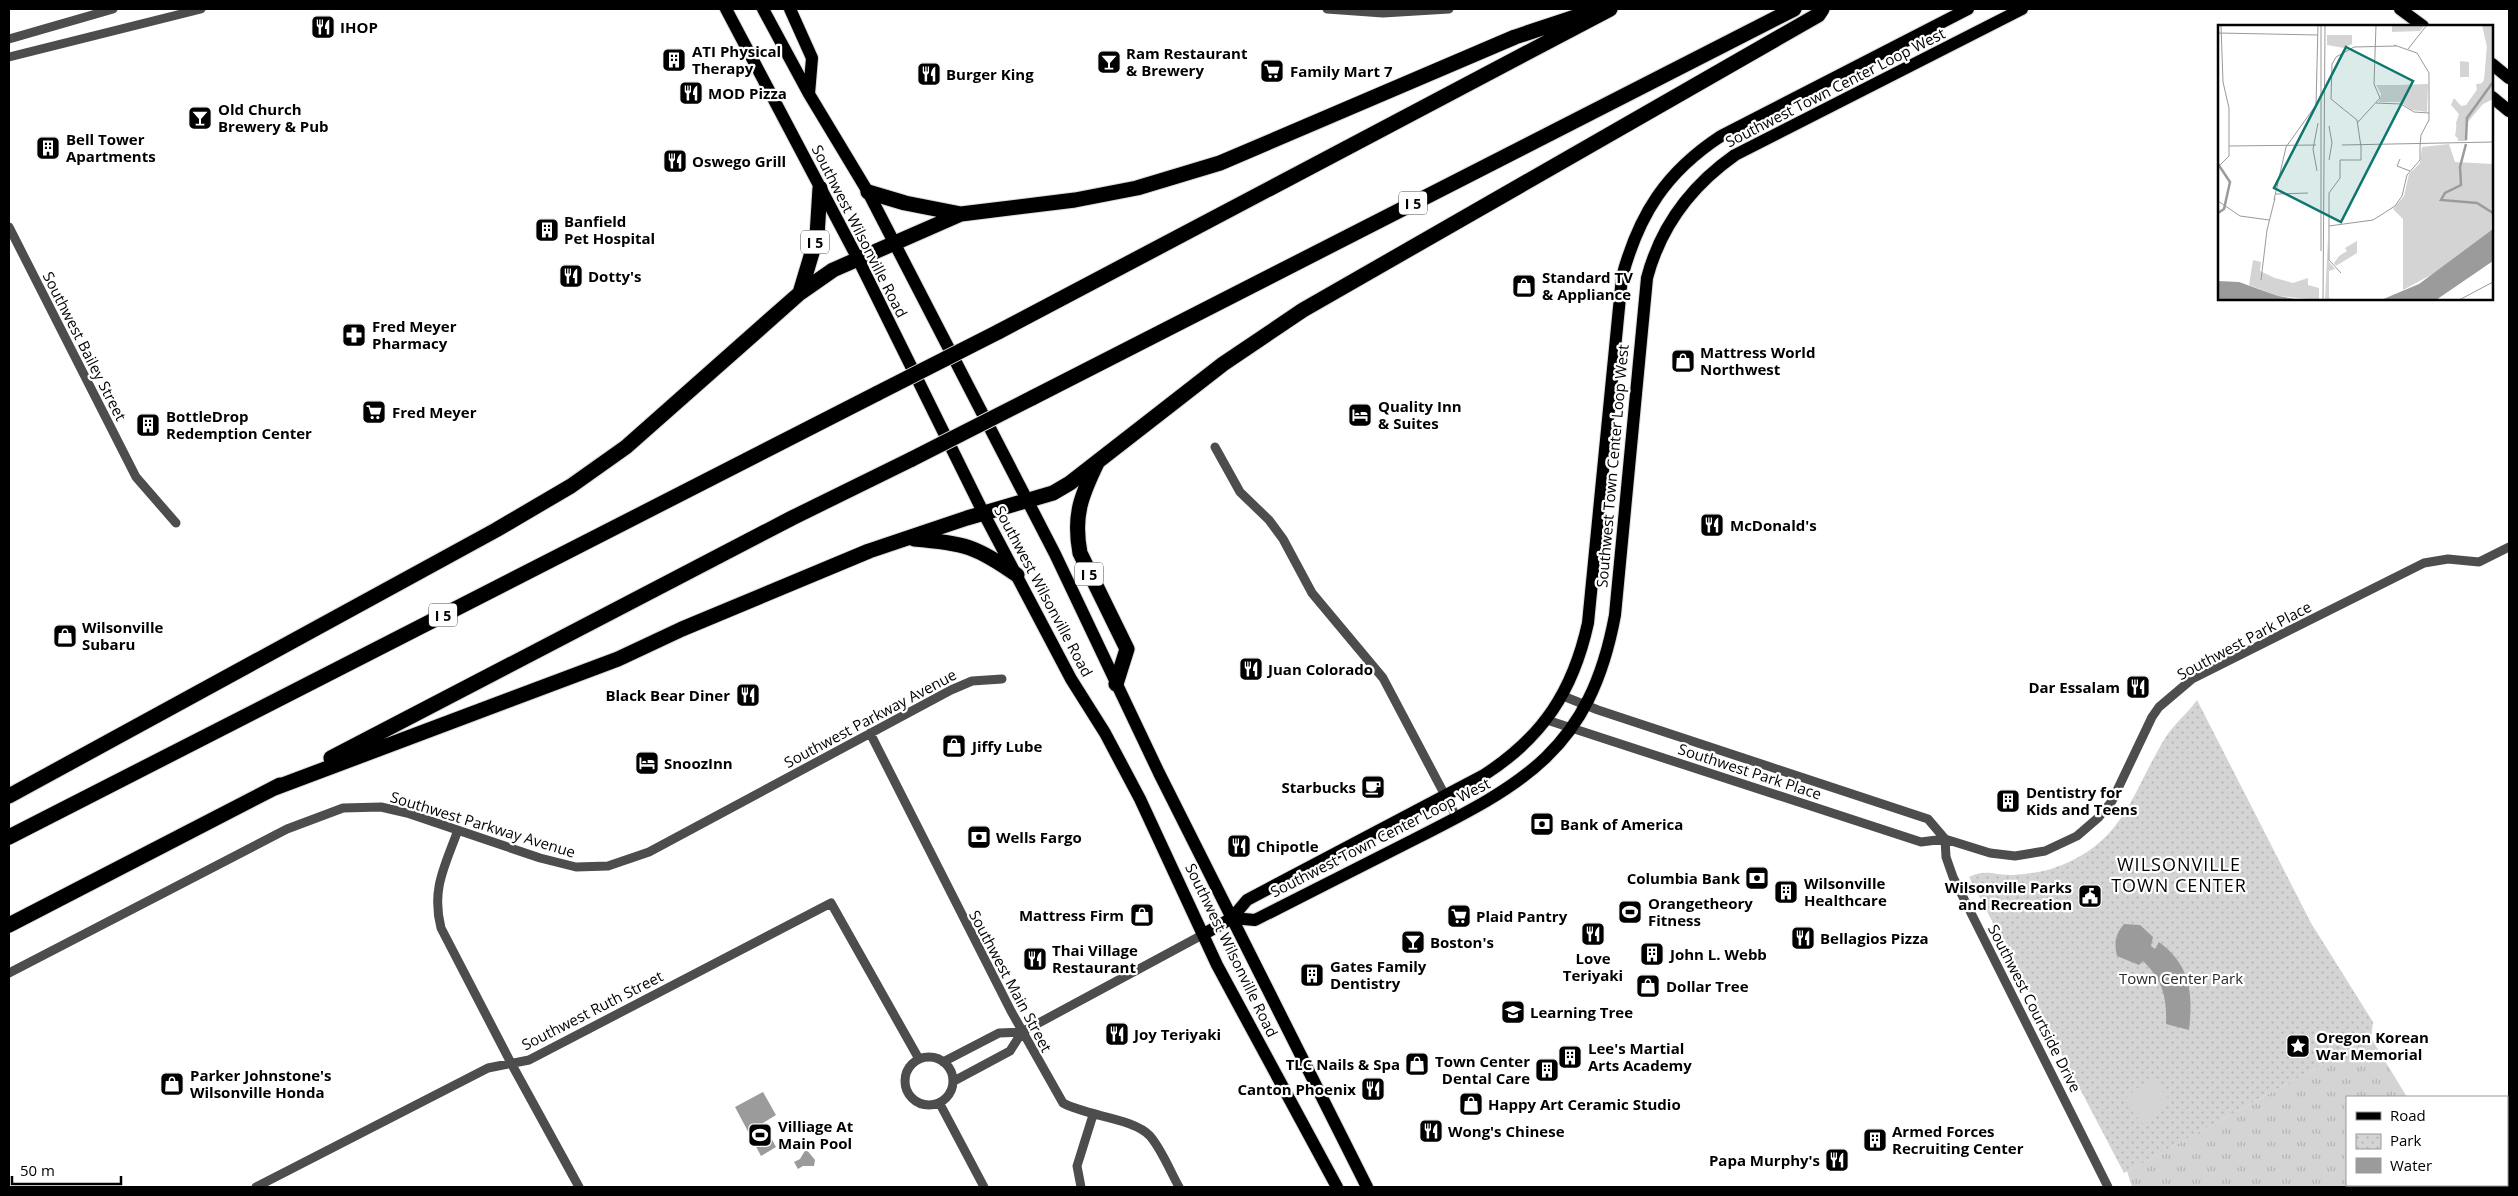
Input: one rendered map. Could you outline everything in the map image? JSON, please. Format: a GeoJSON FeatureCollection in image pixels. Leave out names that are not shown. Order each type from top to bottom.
{"type":"FeatureCollection","features":[{"type":"Feature","properties":{"kind":"highway","name":"I 5"},"geometry":{"type":"LineString","coordinates":[[9,796],[496,530],[571,486],[632,442],[800,293],[833,270],[961,214],[1075,200],[1137,188],[1220,162],[1515,37],[1600,9]]}},
{"type":"Feature","properties":{"kind":"highway","name":"I 5"},"geometry":{"type":"LineString","coordinates":[[9,837],[998,332],[1610,9]]}},
{"type":"Feature","properties":{"kind":"highway","name":"I 5"},"geometry":{"type":"LineString","coordinates":[[9,925],[792,518],[912,459],[1794,9]]}},
{"type":"Feature","properties":{"kind":"highway","name":"I 5"},"geometry":{"type":"LineString","coordinates":[[272,789],[618,659],[737,606],[869,551],[1052,494],[1099,460],[1222,364],[1303,310],[1818,15],[1822,9]]}},
{"type":"Feature","properties":{"kind":"highway","name":"I 5"},"geometry":{"type":"LineString","coordinates":[[800,293],[817,236],[820,188]]}},
{"type":"Feature","properties":{"kind":"highway","name":"I 5"},"geometry":{"type":"LineString","coordinates":[[868,192],[905,203],[961,214]]}},
{"type":"Feature","properties":{"kind":"highway","name":"I 5"},"geometry":{"type":"LineString","coordinates":[[1099,460],[1081,499],[1076,519],[1076,536],[1080,553],[1126,649],[1116,684]]}},
{"type":"Feature","properties":{"kind":"highway","name":"I 5"},"geometry":{"type":"LineString","coordinates":[[908,538],[956,542],[978,549],[1017,575]]}},
{"type":"Feature","properties":{"kind":"main road","name":"Southwest Wilsonville Road"},"geometry":{"type":"LineString","coordinates":[[726,9],[858,259],[984,514],[1071,679],[1105,733],[1135,790],[1222,974],[1336,1187]]}},
{"type":"Feature","properties":{"kind":"main road","name":"Southwest Wilsonville Road"},"geometry":{"type":"LineString","coordinates":[[763,9],[810,94],[868,192],[1028,501],[1059,562],[1116,684],[1367,1187]]}},
{"type":"Feature","properties":{"kind":"main road"},"geometry":{"type":"LineString","coordinates":[[790,9],[812,58],[810,94]]}},
{"type":"Feature","properties":{"kind":"main road","name":"Southwest Town Center Loop West"},"geometry":{"type":"LineString","coordinates":[[1204,934],[1232,918],[1247,900],[1484,775],[1509,758],[1547,720],[1563,696],[1577,664],[1588,623],[1622,277],[1636,233],[1650,206],[1671,178],[1688,161],[1721,136],[1968,9]]}},
{"type":"Feature","properties":{"kind":"main road","name":"Southwest Town Center Loop West"},"geometry":{"type":"LineString","coordinates":[[1232,918],[1255,920],[1497,796],[1534,770],[1572,728],[1601,674],[1615,615],[1647,278],[1653,255],[1672,218],[1694,188],[1736,155],[2022,9]]}},
{"type":"Feature","properties":{"kind":"main road"},"geometry":{"type":"LineString","coordinates":[[2400,9],[2422,25]]}},
{"type":"Feature","properties":{"kind":"main road"},"geometry":{"type":"LineString","coordinates":[[2493,65],[2509,78]]}},
{"type":"Feature","properties":{"kind":"main road"},"geometry":{"type":"LineString","coordinates":[[2493,98],[2509,111]]}},
{"type":"Feature","properties":{"kind":"street"},"geometry":{"type":"LineString","coordinates":[[9,39],[114,9]]}},
{"type":"Feature","properties":{"kind":"street"},"geometry":{"type":"LineString","coordinates":[[9,57],[201,9]]}},
{"type":"Feature","properties":{"kind":"street"},"geometry":{"type":"LineString","coordinates":[[1327,9],[1390,12],[1449,9]]}},
{"type":"Feature","properties":{"kind":"street","name":"Southwest Bailey Street"},"geometry":{"type":"LineString","coordinates":[[9,227],[136,477],[176,523]]}},
{"type":"Feature","properties":{"kind":"street"},"geometry":{"type":"LineString","coordinates":[[1215,447],[1240,492],[1269,520],[1283,539],[1312,593],[1384,678],[1456,818]]}},
{"type":"Feature","properties":{"kind":"street","name":"Southwest Park Place"},"geometry":{"type":"LineString","coordinates":[[1547,720],[1921,842],[1945,839],[2003,856],[2035,854],[2063,844],[2083,831],[2107,807],[2129,768],[2152,717],[2159,707],[2181,687],[2424,563],[2448,559],[2479,562],[2509,547]]}},
{"type":"Feature","properties":{"kind":"street","name":"Southwest Parkway Avenue"},"geometry":{"type":"LineString","coordinates":[[9,972],[287,829],[332,811],[354,807],[381,807],[407,813],[540,858],[576,867],[598,868],[616,864],[649,852],[951,690],[972,681],[1002,679]]}},
{"type":"Feature","properties":{"kind":"street","name":"Southwest Park Place"},"geometry":{"type":"LineString","coordinates":[[1563,696],[1928,819],[1945,839]]}},
{"type":"Feature","properties":{"kind":"street","name":"Southwest Main Street"},"geometry":{"type":"LineString","coordinates":[[870,733],[1022,1032],[1063,1103],[1094,1115],[1130,1124],[1149,1135],[1179,1187]]}},
{"type":"Feature","properties":{"kind":"street"},"geometry":{"type":"LineString","coordinates":[[458,830],[438,888],[436,909],[441,928],[511,1064],[579,1187]]}},
{"type":"Feature","properties":{"kind":"street","name":"Southwest Courtside Drive"},"geometry":{"type":"LineString","coordinates":[[1945,839],[1946,856],[1953,878],[2108,1187]]}},
{"type":"Feature","properties":{"kind":"street","name":"Southwest Ruth Street"},"geometry":{"type":"LineString","coordinates":[[256,1187],[488,1068],[528,1060],[832,903],[919,1059]]}},
{"type":"Feature","properties":{"kind":"street","name":"Southwest Town Center Loop West"},"geometry":{"type":"LineString","coordinates":[[943,1062],[999,1033],[1022,1032],[1204,934]]}},
{"type":"Feature","properties":{"kind":"street","name":"Southwest Town Center Loop West"},"geometry":{"type":"LineString","coordinates":[[954,1081],[1010,1051],[1022,1032]]}},
{"type":"Feature","properties":{"kind":"street"},"geometry":{"type":"LineString","coordinates":[[929,1057],[943,1062],[952,1071],[954,1081],[952,1090],[947,1098],[940,1104],[930,1106],[921,1104],[913,1099],[907,1092],[906,1073],[919,1059],[929,1057]]}},
{"type":"Feature","properties":{"kind":"street"},"geometry":{"type":"LineString","coordinates":[[940,1104],[984,1187]]}},
{"type":"Feature","properties":{"kind":"street"},"geometry":{"type":"LineString","coordinates":[[1081,1187],[1077,1166],[1094,1115]]}},
{"type":"Feature","properties":{"kind":"green space","name":"Town Center Park"},"geometry":{"type":"Polygon","coordinates":[[[2197,700],[2311,923],[2373,1022],[2371,1038],[2124,1173],[1969,877],[1980,873],[2010,875],[2051,869],[2075,859],[2095,847],[2110,832],[2133,799],[2165,738],[2197,700]]]}},
{"type":"Feature","properties":{"kind":"green space"},"geometry":{"type":"Polygon","coordinates":[[[2371,1038],[2406,1096],[2346,1096],[2346,1186],[2456,1187],[2132,1187],[2127,1171],[2371,1038]]]}},
{"type":"Feature","properties":{"kind":"green space"},"geometry":{"type":"Polygon","coordinates":[[[2150,1077],[2170,1100],[2143,1124],[2123,1101],[2150,1077]]]}},
{"type":"Feature","properties":{"kind":"water"},"geometry":{"type":"Polygon","coordinates":[[[2124,924],[2140,925],[2153,937],[2151,946],[2155,949],[2159,942],[2178,961],[2188,981],[2190,992],[2189,1030],[2166,1024],[2166,1006],[2162,990],[2150,968],[2143,961],[2139,965],[2117,956],[2116,939],[2124,924]]]}},
{"type":"Feature","properties":{"kind":"water","name":"Villiage At Main Pool"},"geometry":{"type":"Polygon","coordinates":[[[763,1092],[776,1115],[763,1123],[776,1147],[761,1156],[735,1107],[763,1092]]]}},
{"type":"Feature","properties":{"kind":"water"},"geometry":{"type":"Polygon","coordinates":[[[806,1149],[815,1160],[814,1166],[803,1166],[798,1169],[794,1162],[800,1159],[806,1149]]]}},
{"type":"Feature","properties":{"kind":"place","name":"IHOP"},"geometry":{"type":"Point","coordinates":[323,27]}},
{"type":"Feature","properties":{"kind":"place","name":"ATI Physical Therapy"},"geometry":{"type":"Point","coordinates":[674,60]}},
{"type":"Feature","properties":{"kind":"place","name":"Ram Restaurant & Brewery"},"geometry":{"type":"Point","coordinates":[1109,62]}},
{"type":"Feature","properties":{"kind":"place","name":"Family Mart 7"},"geometry":{"type":"Point","coordinates":[1272,71]}},
{"type":"Feature","properties":{"kind":"place","name":"Burger King"},"geometry":{"type":"Point","coordinates":[929,74]}},
{"type":"Feature","properties":{"kind":"place","name":"MOD Pizza"},"geometry":{"type":"Point","coordinates":[691,93]}},
{"type":"Feature","properties":{"kind":"place","name":"Old Church Brewery & Pub"},"geometry":{"type":"Point","coordinates":[200,118]}},
{"type":"Feature","properties":{"kind":"place","name":"Bell Tower Apartments"},"geometry":{"type":"Point","coordinates":[48,148]}},
{"type":"Feature","properties":{"kind":"place","name":"Oswego Grill"},"geometry":{"type":"Point","coordinates":[675,161]}},
{"type":"Feature","properties":{"kind":"place","name":"Banfield Pet Hospital"},"geometry":{"type":"Point","coordinates":[547,230]}},
{"type":"Feature","properties":{"kind":"place","name":"Dotty's"},"geometry":{"type":"Point","coordinates":[571,276]}},
{"type":"Feature","properties":{"kind":"place","name":"Standard TV & Appliance"},"geometry":{"type":"Point","coordinates":[1524,286]}},
{"type":"Feature","properties":{"kind":"place","name":"Fred Meyer Pharmacy"},"geometry":{"type":"Point","coordinates":[354,335]}},
{"type":"Feature","properties":{"kind":"place","name":"Mattress World Northwest"},"geometry":{"type":"Point","coordinates":[1683,361]}},
{"type":"Feature","properties":{"kind":"place","name":"Fred Meyer"},"geometry":{"type":"Point","coordinates":[374,412]}},
{"type":"Feature","properties":{"kind":"place","name":"Quality Inn & Suites"},"geometry":{"type":"Point","coordinates":[1360,415]}},
{"type":"Feature","properties":{"kind":"place","name":"BottleDrop Redemption Center"},"geometry":{"type":"Point","coordinates":[148,425]}},
{"type":"Feature","properties":{"kind":"place","name":"McDonald's"},"geometry":{"type":"Point","coordinates":[1712,525]}},
{"type":"Feature","properties":{"kind":"place","name":"Wilsonville Subaru"},"geometry":{"type":"Point","coordinates":[65,636]}},
{"type":"Feature","properties":{"kind":"place","name":"Juan Colorado"},"geometry":{"type":"Point","coordinates":[1251,669]}},
{"type":"Feature","properties":{"kind":"place","name":"Dar Essalam"},"geometry":{"type":"Point","coordinates":[2138,687]}},
{"type":"Feature","properties":{"kind":"place","name":"Black Bear Diner"},"geometry":{"type":"Point","coordinates":[748,695]}},
{"type":"Feature","properties":{"kind":"place","name":"Jiffy Lube"},"geometry":{"type":"Point","coordinates":[954,746]}},
{"type":"Feature","properties":{"kind":"place","name":"SnoozInn"},"geometry":{"type":"Point","coordinates":[647,763]}},
{"type":"Feature","properties":{"kind":"place","name":"Starbucks"},"geometry":{"type":"Point","coordinates":[1373,787]}},
{"type":"Feature","properties":{"kind":"place","name":"Dentistry for Kids and Teens"},"geometry":{"type":"Point","coordinates":[2008,801]}},
{"type":"Feature","properties":{"kind":"place","name":"Bank of America"},"geometry":{"type":"Point","coordinates":[1542,824]}},
{"type":"Feature","properties":{"kind":"place","name":"Wells Fargo"},"geometry":{"type":"Point","coordinates":[979,837]}},
{"type":"Feature","properties":{"kind":"place","name":"Chipotle"},"geometry":{"type":"Point","coordinates":[1239,846]}},
{"type":"Feature","properties":{"kind":"place","name":"Columbia Bank"},"geometry":{"type":"Point","coordinates":[1757,878]}},
{"type":"Feature","properties":{"kind":"place","name":"Wilsonville Healthcare"},"geometry":{"type":"Point","coordinates":[1786,892]}},
{"type":"Feature","properties":{"kind":"place","name":"Wilsonville Parks and Recreation"},"geometry":{"type":"Point","coordinates":[2090,896]}},
{"type":"Feature","properties":{"kind":"place","name":"Orangetheory Fitness"},"geometry":{"type":"Point","coordinates":[1630,912]}},
{"type":"Feature","properties":{"kind":"place","name":"Mattress Firm"},"geometry":{"type":"Point","coordinates":[1142,915]}},
{"type":"Feature","properties":{"kind":"place","name":"Plaid Pantry"},"geometry":{"type":"Point","coordinates":[1459,916]}},
{"type":"Feature","properties":{"kind":"place","name":"Love Teriyaki"},"geometry":{"type":"Point","coordinates":[1593,934]}},
{"type":"Feature","properties":{"kind":"place","name":"Bellagios Pizza"},"geometry":{"type":"Point","coordinates":[1803,938]}},
{"type":"Feature","properties":{"kind":"place","name":"Boston's"},"geometry":{"type":"Point","coordinates":[1413,942]}},
{"type":"Feature","properties":{"kind":"place","name":"John L. Webb"},"geometry":{"type":"Point","coordinates":[1652,954]}},
{"type":"Feature","properties":{"kind":"place","name":"Thai Village Restaurant"},"geometry":{"type":"Point","coordinates":[1035,959]}},
{"type":"Feature","properties":{"kind":"place","name":"Gates Family Dentistry"},"geometry":{"type":"Point","coordinates":[1312,975]}},
{"type":"Feature","properties":{"kind":"place","name":"Dollar Tree"},"geometry":{"type":"Point","coordinates":[1648,986]}},
{"type":"Feature","properties":{"kind":"place","name":"Learning Tree"},"geometry":{"type":"Point","coordinates":[1513,1012]}},
{"type":"Feature","properties":{"kind":"place","name":"Joy Teriyaki"},"geometry":{"type":"Point","coordinates":[1117,1034]}},
{"type":"Feature","properties":{"kind":"place","name":"Oregon Korean War Memorial"},"geometry":{"type":"Point","coordinates":[2298,1046]}},
{"type":"Feature","properties":{"kind":"place","name":"Lee's Martial Arts Academy"},"geometry":{"type":"Point","coordinates":[1570,1057]}},
{"type":"Feature","properties":{"kind":"place","name":"TLC Nails & Spa"},"geometry":{"type":"Point","coordinates":[1417,1064]}},
{"type":"Feature","properties":{"kind":"place","name":"Town Center Dental Care"},"geometry":{"type":"Point","coordinates":[1547,1070]}},
{"type":"Feature","properties":{"kind":"place","name":"Parker Johnstone's Wilsonville Honda"},"geometry":{"type":"Point","coordinates":[172,1084]}},
{"type":"Feature","properties":{"kind":"place","name":"Canton Phoenix"},"geometry":{"type":"Point","coordinates":[1373,1089]}},
{"type":"Feature","properties":{"kind":"place","name":"Happy Art Ceramic Studio"},"geometry":{"type":"Point","coordinates":[1471,1104]}},
{"type":"Feature","properties":{"kind":"place","name":"Wong's Chinese"},"geometry":{"type":"Point","coordinates":[1431,1131]}},
{"type":"Feature","properties":{"kind":"place","name":"Villiage At Main Pool"},"geometry":{"type":"Point","coordinates":[760,1135]}},
{"type":"Feature","properties":{"kind":"place","name":"Armed Forces Recruiting Center"},"geometry":{"type":"Point","coordinates":[1875,1140]}},
{"type":"Feature","properties":{"kind":"place","name":"Papa Murphy's"},"geometry":{"type":"Point","coordinates":[1837,1160]}},
{"type":"Feature","properties":{"kind":"district","name":"WILSONVILLE TOWN CENTER"},"geometry":{"type":"Point","coordinates":[2179,874]}}]}
